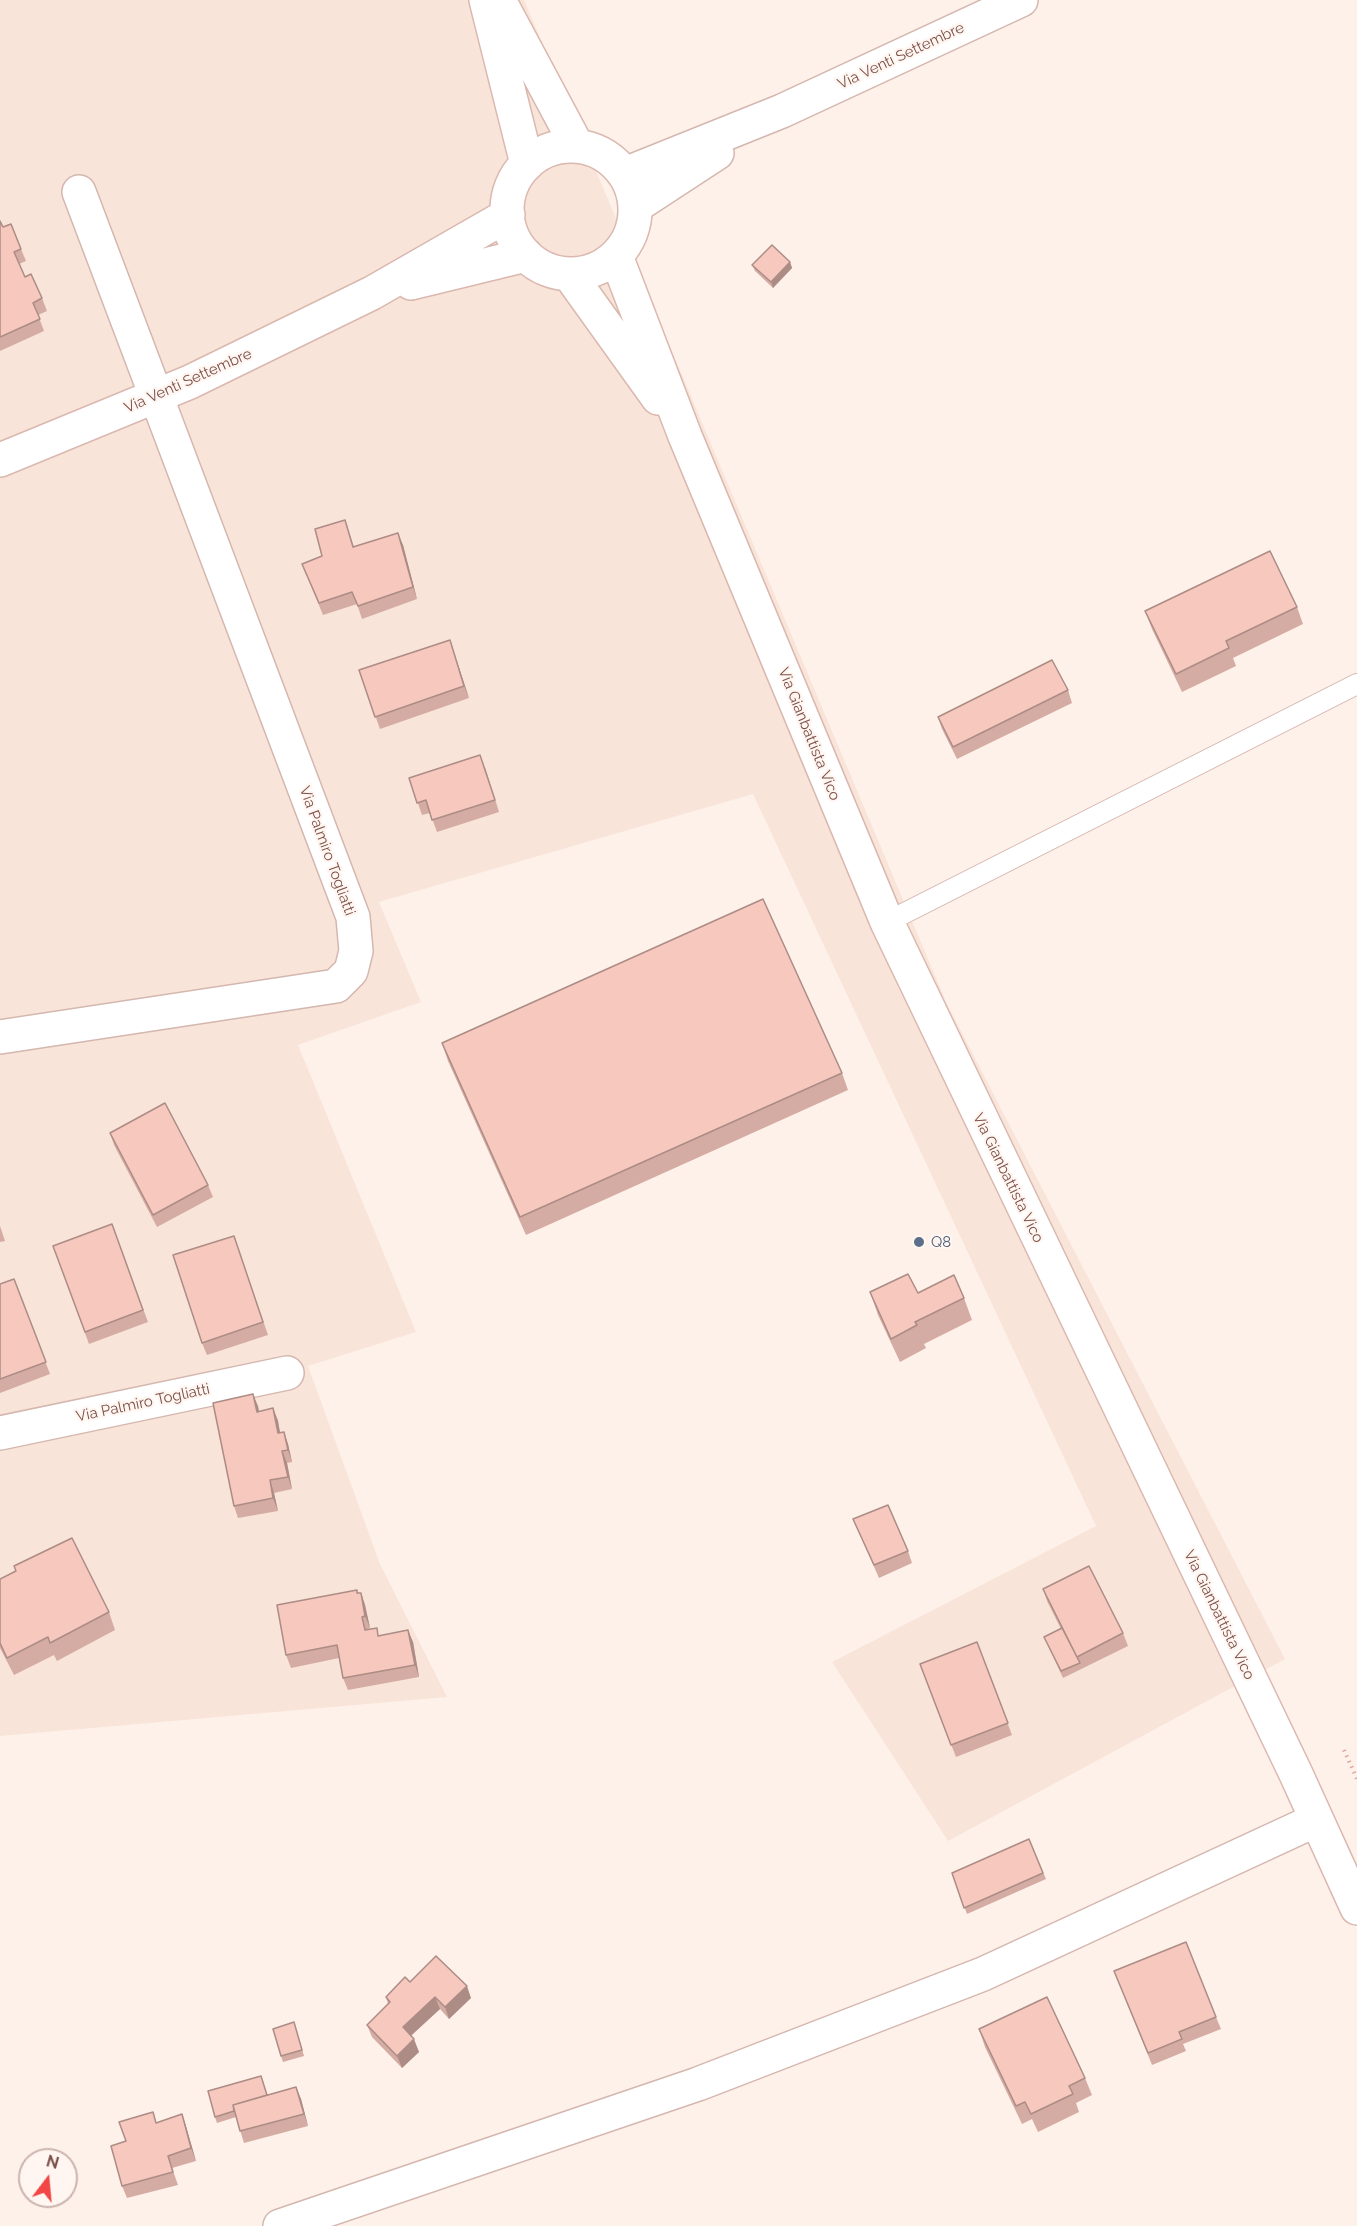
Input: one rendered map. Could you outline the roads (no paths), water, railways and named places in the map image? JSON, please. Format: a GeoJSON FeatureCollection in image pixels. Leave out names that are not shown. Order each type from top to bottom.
{"type":"FeatureCollection","features":[{"type":"Feature","properties":{"kind":"street"},"geometry":{"type":"LineString","coordinates":[[486,0],[526,164]]}},
{"type":"Feature","properties":{"kind":"street"},"geometry":{"type":"LineString","coordinates":[[499,0],[577,147]]}},
{"type":"Feature","properties":{"kind":"street","name":"Via Venti Settembre"},"geometry":{"type":"LineString","coordinates":[[625,174],[782,111],[1021,0]]}},
{"type":"Feature","properties":{"kind":"street","name":"Via Venti Settembre"},"geometry":{"type":"LineString","coordinates":[[636,206],[782,111]]}},
{"type":"Feature","properties":{"kind":"street"},"geometry":{"type":"LineString","coordinates":[[559,147],[577,147],[596,151],[612,160],[625,174],[636,206],[634,224],[627,241],[616,256],[602,267],[569,274],[538,265],[526,255],[513,236],[508,215],[508,196],[515,179],[526,164],[541,154],[559,147]]}},
{"type":"Feature","properties":{"kind":"street","name":"Via Palmiro Togliatti"},"geometry":{"type":"LineString","coordinates":[[0,1037],[336,986],[351,971],[356,951],[353,917],[79,192]]}},
{"type":"Feature","properties":{"kind":"street","name":"Via Venti Settembre"},"geometry":{"type":"LineString","coordinates":[[0,460],[157,396],[372,293],[508,215]]}},
{"type":"Feature","properties":{"kind":"street","name":"Via Venti Settembre"},"geometry":{"type":"LineString","coordinates":[[372,293],[526,255]]}},
{"type":"Feature","properties":{"kind":"street","name":"Via Gianbattista Vico"},"geometry":{"type":"LineString","coordinates":[[616,256],[686,436],[887,922],[1357,1908]]}},
{"type":"Feature","properties":{"kind":"street","name":"Via Gianbattista Vico"},"geometry":{"type":"LineString","coordinates":[[569,274],[686,436]]}},
{"type":"Feature","properties":{"kind":"street","name":"Via Palmiro Togliatti"},"geometry":{"type":"LineString","coordinates":[[0,1433],[287,1373]]}},
{"type":"Feature","properties":{"kind":"street"},"geometry":{"type":"LineString","coordinates":[[280,2226],[698,2084],[972,1978],[1316,1820]]}},
{"type":"Feature","properties":{"kind":"lane"},"geometry":{"type":"LineString","coordinates":[[887,922],[1357,684]]}},
{"type":"Feature","properties":{"kind":"place","name":"Q8"},"geometry":{"type":"Point","coordinates":[919,1242]}}]}
